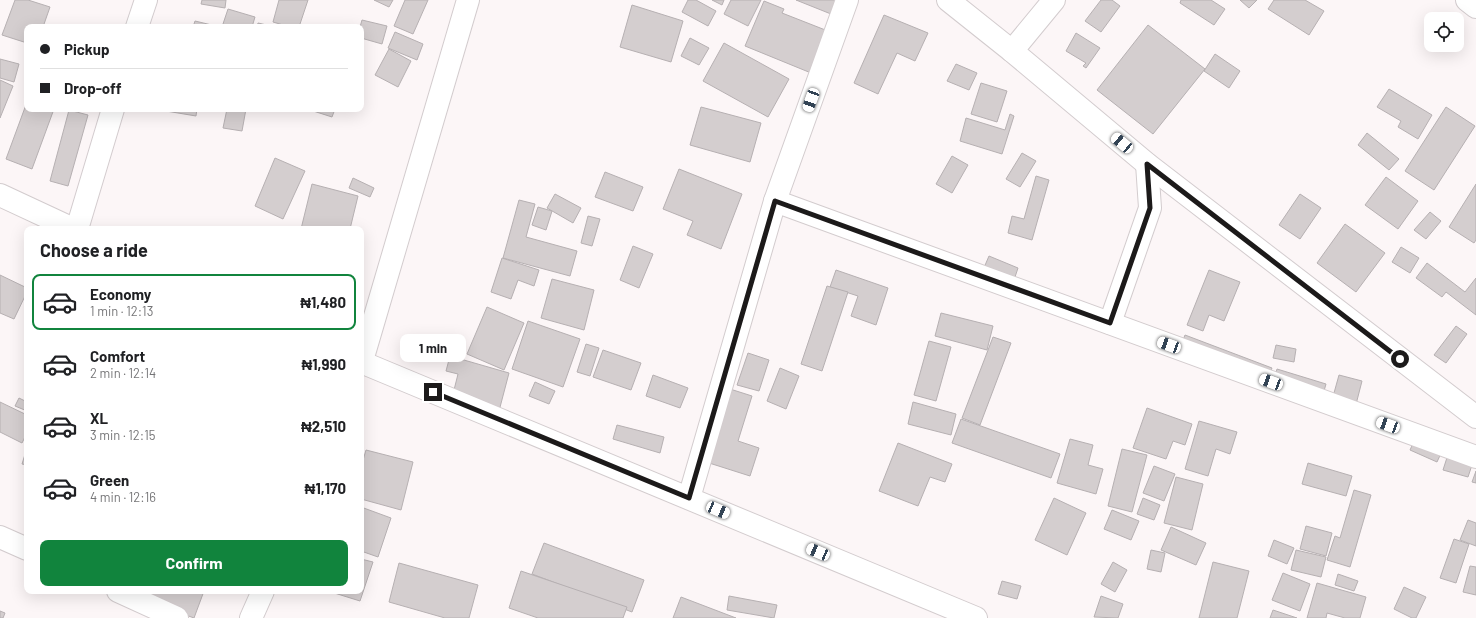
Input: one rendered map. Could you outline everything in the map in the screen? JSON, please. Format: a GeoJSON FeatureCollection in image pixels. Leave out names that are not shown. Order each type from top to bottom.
{"type":"FeatureCollection","features":[{"type":"Feature","properties":{"kind":"street"},"geometry":{"type":"LineString","coordinates":[[139,24],[146,0]]}},
{"type":"Feature","properties":{"kind":"street"},"geometry":{"type":"LineString","coordinates":[[364,353],[468,0]]}},
{"type":"Feature","properties":{"kind":"street"},"geometry":{"type":"LineString","coordinates":[[689,498],[775,201],[848,0]]}},
{"type":"Feature","properties":{"kind":"street"},"geometry":{"type":"LineString","coordinates":[[948,0],[1012,51],[1147,164],[1476,417]]}},
{"type":"Feature","properties":{"kind":"street"},"geometry":{"type":"LineString","coordinates":[[1012,51],[1054,0]]}},
{"type":"Feature","properties":{"kind":"street"},"geometry":{"type":"LineString","coordinates":[[1467,0],[1476,7]]}},
{"type":"Feature","properties":{"kind":"street"},"geometry":{"type":"LineString","coordinates":[[78,226],[112,112]]}},
{"type":"Feature","properties":{"kind":"street"},"geometry":{"type":"LineString","coordinates":[[1110,323],[1150,208],[1147,164]]}},
{"type":"Feature","properties":{"kind":"street"},"geometry":{"type":"LineString","coordinates":[[0,195],[67,226]]}},
{"type":"Feature","properties":{"kind":"street"},"geometry":{"type":"LineString","coordinates":[[775,201],[1476,457]]}},
{"type":"Feature","properties":{"kind":"street"},"geometry":{"type":"LineString","coordinates":[[364,364],[976,618]]}},
{"type":"Feature","properties":{"kind":"street"},"geometry":{"type":"LineString","coordinates":[[0,537],[24,549]]}},
{"type":"Feature","properties":{"kind":"street"},"geometry":{"type":"LineString","coordinates":[[125,594],[177,618]]}},
{"type":"Feature","properties":{"kind":"street"},"geometry":{"type":"LineString","coordinates":[[251,618],[262,594]]}},
{"type":"Feature","properties":{"kind":"building"},"geometry":{"type":"Polygon","coordinates":[[[15,0],[28,0],[50,7],[44,24],[24,24],[24,42],[2,35],[15,0]]]}},
{"type":"Feature","properties":{"kind":"building"},"geometry":{"type":"Polygon","coordinates":[[[202,0],[226,0],[225,8],[201,4],[202,0]]]}},
{"type":"Feature","properties":{"kind":"building"},"geometry":{"type":"Polygon","coordinates":[[[279,0],[308,0],[300,24],[280,24],[273,22],[279,0]]]}},
{"type":"Feature","properties":{"kind":"building"},"geometry":{"type":"Polygon","coordinates":[[[374,0],[393,0],[389,7],[374,0]]]}},
{"type":"Feature","properties":{"kind":"building"},"geometry":{"type":"Polygon","coordinates":[[[405,0],[428,0],[413,34],[394,26],[405,0]]]}},
{"type":"Feature","properties":{"kind":"building"},"geometry":{"type":"Polygon","coordinates":[[[688,0],[696,0],[716,11],[708,26],[682,12],[688,0]]]}},
{"type":"Feature","properties":{"kind":"building"},"geometry":{"type":"Polygon","coordinates":[[[712,0],[724,0],[722,5],[712,0]]]}},
{"type":"Feature","properties":{"kind":"building"},"geometry":{"type":"Polygon","coordinates":[[[731,0],[761,0],[748,26],[724,14],[731,0]]]}},
{"type":"Feature","properties":{"kind":"building"},"geometry":{"type":"Polygon","coordinates":[[[796,0],[849,0],[841,18],[796,0]]]}},
{"type":"Feature","properties":{"kind":"building"},"geometry":{"type":"Polygon","coordinates":[[[1101,0],[1112,0],[1120,6],[1101,32],[1085,21],[1101,0]]]}},
{"type":"Feature","properties":{"kind":"building"},"geometry":{"type":"Polygon","coordinates":[[[1181,0],[1211,0],[1225,9],[1214,25],[1180,3],[1181,0]]]}},
{"type":"Feature","properties":{"kind":"building"},"geometry":{"type":"Polygon","coordinates":[[[1240,0],[1257,0],[1249,8],[1240,0]]]}},
{"type":"Feature","properties":{"kind":"building"},"geometry":{"type":"Polygon","coordinates":[[[1274,0],[1305,0],[1324,11],[1309,35],[1268,9],[1274,0]]]}},
{"type":"Feature","properties":{"kind":"building"},"geometry":{"type":"Polygon","coordinates":[[[764,1],[784,9],[782,13],[833,33],[816,75],[745,46],[764,1]]]}},
{"type":"Feature","properties":{"kind":"building"},"geometry":{"type":"Polygon","coordinates":[[[632,5],[683,21],[671,62],[620,47],[632,5]]]}},
{"type":"Feature","properties":{"kind":"building"},"geometry":{"type":"Polygon","coordinates":[[[228,9],[255,17],[253,24],[223,24],[228,9]]]}},
{"type":"Feature","properties":{"kind":"building"},"geometry":{"type":"Polygon","coordinates":[[[884,15],[928,33],[915,61],[897,53],[878,94],[854,83],[884,15]]]}},
{"type":"Feature","properties":{"kind":"building"},"geometry":{"type":"Polygon","coordinates":[[[362,20],[387,26],[382,44],[364,39],[364,24],[361,24],[362,20]]]}},
{"type":"Feature","properties":{"kind":"building"},"geometry":{"type":"Polygon","coordinates":[[[195,21],[208,24],[194,24],[195,21]]]}},
{"type":"Feature","properties":{"kind":"building"},"geometry":{"type":"Polygon","coordinates":[[[1148,25],[1205,69],[1153,134],[1097,90],[1148,25]]]}},
{"type":"Feature","properties":{"kind":"building"},"geometry":{"type":"Polygon","coordinates":[[[395,32],[423,44],[417,60],[388,48],[395,32]]]}},
{"type":"Feature","properties":{"kind":"building"},"geometry":{"type":"Polygon","coordinates":[[[1076,33],[1100,48],[1086,68],[1083,66],[1086,63],[1066,51],[1076,33]]]}},
{"type":"Feature","properties":{"kind":"building"},"geometry":{"type":"Polygon","coordinates":[[[690,38],[709,48],[699,65],[681,56],[690,38]]]}},
{"type":"Feature","properties":{"kind":"building"},"geometry":{"type":"Polygon","coordinates":[[[724,43],[789,79],[768,117],[703,81],[724,43]]]}},
{"type":"Feature","properties":{"kind":"building"},"geometry":{"type":"Polygon","coordinates":[[[389,49],[411,61],[398,87],[375,75],[389,49]]]}},
{"type":"Feature","properties":{"kind":"building"},"geometry":{"type":"Polygon","coordinates":[[[1215,54],[1240,71],[1229,88],[1204,71],[1215,54]]]}},
{"type":"Feature","properties":{"kind":"building"},"geometry":{"type":"Polygon","coordinates":[[[0,59],[19,64],[14,82],[0,78],[0,59]]]}},
{"type":"Feature","properties":{"kind":"building"},"geometry":{"type":"Polygon","coordinates":[[[956,64],[977,73],[969,90],[947,81],[956,64]]]}},
{"type":"Feature","properties":{"kind":"building"},"geometry":{"type":"Polygon","coordinates":[[[0,80],[13,86],[0,118],[0,80]]]}},
{"type":"Feature","properties":{"kind":"building"},"geometry":{"type":"Polygon","coordinates":[[[981,83],[1007,91],[997,122],[971,114],[981,83]]]}},
{"type":"Feature","properties":{"kind":"building"},"geometry":{"type":"Polygon","coordinates":[[[1389,89],[1432,115],[1418,139],[1398,127],[1401,121],[1377,107],[1389,89]]]}},
{"type":"Feature","properties":{"kind":"building"},"geometry":{"type":"Polygon","coordinates":[[[701,107],[761,123],[750,162],[690,145],[701,107]]]}},
{"type":"Feature","properties":{"kind":"building"},"geometry":{"type":"Polygon","coordinates":[[[1446,107],[1475,126],[1434,190],[1405,171],[1446,107]]]}},
{"type":"Feature","properties":{"kind":"building"},"geometry":{"type":"Polygon","coordinates":[[[24,110],[24,112],[53,112],[32,169],[6,159],[24,110]]]}},
{"type":"Feature","properties":{"kind":"building"},"geometry":{"type":"Polygon","coordinates":[[[68,112],[77,112],[88,115],[68,186],[50,181],[68,112]]]}},
{"type":"Feature","properties":{"kind":"building"},"geometry":{"type":"Polygon","coordinates":[[[172,112],[197,112],[196,116],[172,112]]]}},
{"type":"Feature","properties":{"kind":"building"},"geometry":{"type":"Polygon","coordinates":[[[226,112],[245,112],[242,131],[223,128],[226,112]]]}},
{"type":"Feature","properties":{"kind":"building"},"geometry":{"type":"Polygon","coordinates":[[[316,112],[334,112],[332,117],[316,112]]]}},
{"type":"Feature","properties":{"kind":"building"},"geometry":{"type":"Polygon","coordinates":[[[1010,114],[1014,116],[1002,154],[960,141],[966,118],[1005,130],[1010,114]]]}},
{"type":"Feature","properties":{"kind":"building"},"geometry":{"type":"Polygon","coordinates":[[[1367,133],[1399,159],[1389,170],[1358,145],[1367,133]]]}},
{"type":"Feature","properties":{"kind":"building"},"geometry":{"type":"Polygon","coordinates":[[[1022,153],[1036,161],[1020,187],[1006,179],[1022,153]]]}},
{"type":"Feature","properties":{"kind":"building"},"geometry":{"type":"Polygon","coordinates":[[[952,156],[968,165],[952,193],[936,184],[952,156]]]}},
{"type":"Feature","properties":{"kind":"building"},"geometry":{"type":"Polygon","coordinates":[[[275,158],[305,171],[283,219],[255,206],[275,158]]]}},
{"type":"Feature","properties":{"kind":"building"},"geometry":{"type":"Polygon","coordinates":[[[679,169],[742,194],[721,249],[687,235],[693,221],[663,209],[679,169]]]}},
{"type":"Feature","properties":{"kind":"building"},"geometry":{"type":"Polygon","coordinates":[[[605,172],[643,187],[633,211],[595,197],[605,172]]]}},
{"type":"Feature","properties":{"kind":"building"},"geometry":{"type":"Polygon","coordinates":[[[1036,176],[1049,180],[1032,240],[1008,233],[1012,216],[1024,219],[1036,176]]]}},
{"type":"Feature","properties":{"kind":"building"},"geometry":{"type":"Polygon","coordinates":[[[1386,177],[1418,201],[1398,229],[1365,205],[1386,177]]]}},
{"type":"Feature","properties":{"kind":"building"},"geometry":{"type":"Polygon","coordinates":[[[353,178],[374,188],[370,197],[349,188],[353,178]]]}},
{"type":"Feature","properties":{"kind":"building"},"geometry":{"type":"Polygon","coordinates":[[[312,184],[358,196],[351,226],[302,226],[312,184]]]}},
{"type":"Feature","properties":{"kind":"building"},"geometry":{"type":"Polygon","coordinates":[[[1476,184],[1476,240],[1474,243],[1449,227],[1476,184]]]}},
{"type":"Feature","properties":{"kind":"building"},"geometry":{"type":"Polygon","coordinates":[[[555,194],[581,208],[573,223],[547,208],[555,194]]]}},
{"type":"Feature","properties":{"kind":"building"},"geometry":{"type":"Polygon","coordinates":[[[1300,194],[1321,208],[1300,239],[1279,225],[1300,194]]]}},
{"type":"Feature","properties":{"kind":"building"},"geometry":{"type":"Polygon","coordinates":[[[519,200],[535,204],[526,237],[577,251],[570,276],[503,258],[519,200]]]}},
{"type":"Feature","properties":{"kind":"building"},"geometry":{"type":"Polygon","coordinates":[[[538,207],[552,211],[546,230],[532,225],[538,207]]]}},
{"type":"Feature","properties":{"kind":"building"},"geometry":{"type":"Polygon","coordinates":[[[1430,212],[1441,221],[1426,239],[1414,230],[1430,212]]]}},
{"type":"Feature","properties":{"kind":"building"},"geometry":{"type":"Polygon","coordinates":[[[588,216],[600,219],[592,246],[581,243],[588,216]]]}},
{"type":"Feature","properties":{"kind":"building"},"geometry":{"type":"Polygon","coordinates":[[[1345,224],[1385,253],[1356,292],[1317,263],[1345,224]]]}},
{"type":"Feature","properties":{"kind":"building"},"geometry":{"type":"Polygon","coordinates":[[[633,246],[653,254],[639,288],[620,280],[633,246]]]}},
{"type":"Feature","properties":{"kind":"building"},"geometry":{"type":"Polygon","coordinates":[[[1401,247],[1419,258],[1410,273],[1392,262],[1401,247]]]}},
{"type":"Feature","properties":{"kind":"building"},"geometry":{"type":"Polygon","coordinates":[[[989,256],[1018,268],[1013,283],[983,270],[989,256]]]}},
{"type":"Feature","properties":{"kind":"building"},"geometry":{"type":"Polygon","coordinates":[[[502,258],[539,270],[534,286],[518,280],[511,299],[491,292],[502,258]]]}},
{"type":"Feature","properties":{"kind":"building"},"geometry":{"type":"Polygon","coordinates":[[[1427,263],[1465,292],[1476,278],[1476,315],[1446,292],[1442,297],[1416,278],[1427,263]]]}},
{"type":"Feature","properties":{"kind":"building"},"geometry":{"type":"Polygon","coordinates":[[[836,270],[888,288],[876,325],[851,316],[858,296],[830,287],[836,270]]]}},
{"type":"Feature","properties":{"kind":"building"},"geometry":{"type":"Polygon","coordinates":[[[1209,270],[1240,282],[1224,321],[1209,315],[1203,331],[1187,325],[1209,270]]]}},
{"type":"Feature","properties":{"kind":"building"},"geometry":{"type":"Polygon","coordinates":[[[0,275],[24,287],[24,298],[14,319],[0,313],[0,275]]]}},
{"type":"Feature","properties":{"kind":"building"},"geometry":{"type":"Polygon","coordinates":[[[552,279],[594,290],[584,330],[541,318],[552,279]]]}},
{"type":"Feature","properties":{"kind":"building"},"geometry":{"type":"Polygon","coordinates":[[[827,286],[848,292],[822,371],[801,364],[827,286]]]}},
{"type":"Feature","properties":{"kind":"building"},"geometry":{"type":"Polygon","coordinates":[[[487,307],[524,323],[504,370],[467,354],[487,307]]]}},
{"type":"Feature","properties":{"kind":"building"},"geometry":{"type":"Polygon","coordinates":[[[941,313],[993,326],[987,350],[935,336],[941,313]]]}},
{"type":"Feature","properties":{"kind":"building"},"geometry":{"type":"Polygon","coordinates":[[[528,321],[580,339],[563,387],[512,369],[528,321]]]}},
{"type":"Feature","properties":{"kind":"building"},"geometry":{"type":"Polygon","coordinates":[[[1456,326],[1467,334],[1446,363],[1434,355],[1456,326]]]}},
{"type":"Feature","properties":{"kind":"building"},"geometry":{"type":"Polygon","coordinates":[[[1185,335],[1272,368],[1265,385],[1178,353],[1185,335]]]}},
{"type":"Feature","properties":{"kind":"building"},"geometry":{"type":"Polygon","coordinates":[[[993,337],[1011,343],[980,425],[962,418],[993,337]]]}},
{"type":"Feature","properties":{"kind":"building"},"geometry":{"type":"Polygon","coordinates":[[[929,341],[951,347],[936,401],[914,395],[929,341]]]}},
{"type":"Feature","properties":{"kind":"building"},"geometry":{"type":"Polygon","coordinates":[[[586,344],[599,348],[590,376],[577,372],[586,344]]]}},
{"type":"Feature","properties":{"kind":"building"},"geometry":{"type":"Polygon","coordinates":[[[1276,345],[1296,349],[1294,362],[1273,358],[1276,345]]]}},
{"type":"Feature","properties":{"kind":"building"},"geometry":{"type":"Polygon","coordinates":[[[603,350],[641,363],[631,390],[593,377],[603,350]]]}},
{"type":"Feature","properties":{"kind":"building"},"geometry":{"type":"Polygon","coordinates":[[[748,353],[769,360],[759,391],[737,385],[748,353]]]}},
{"type":"Feature","properties":{"kind":"building"},"geometry":{"type":"Polygon","coordinates":[[[450,356],[509,373],[499,411],[452,398],[458,374],[446,371],[450,356]]]}},
{"type":"Feature","properties":{"kind":"building"},"geometry":{"type":"Polygon","coordinates":[[[780,368],[799,376],[786,409],[767,401],[780,368]]]}},
{"type":"Feature","properties":{"kind":"building"},"geometry":{"type":"Polygon","coordinates":[[[1277,369],[1326,384],[1320,405],[1271,391],[1277,369]]]}},
{"type":"Feature","properties":{"kind":"building"},"geometry":{"type":"Polygon","coordinates":[[[653,375],[688,388],[680,408],[646,396],[653,375]]]}},
{"type":"Feature","properties":{"kind":"building"},"geometry":{"type":"Polygon","coordinates":[[[1339,375],[1362,381],[1353,416],[1329,411],[1339,375]]]}},
{"type":"Feature","properties":{"kind":"building"},"geometry":{"type":"Polygon","coordinates":[[[535,382],[555,391],[549,404],[529,396],[535,382]]]}},
{"type":"Feature","properties":{"kind":"building"},"geometry":{"type":"Polygon","coordinates":[[[730,389],[752,396],[738,441],[759,448],[750,476],[706,462],[730,389]]]}},
{"type":"Feature","properties":{"kind":"building"},"geometry":{"type":"Polygon","coordinates":[[[19,398],[24,400],[24,410],[15,406],[19,398]]]}},
{"type":"Feature","properties":{"kind":"building"},"geometry":{"type":"Polygon","coordinates":[[[0,402],[24,414],[24,439],[22,443],[0,432],[0,402]]]}},
{"type":"Feature","properties":{"kind":"building"},"geometry":{"type":"Polygon","coordinates":[[[913,402],[956,414],[951,435],[908,424],[913,402]]]}},
{"type":"Feature","properties":{"kind":"building"},"geometry":{"type":"Polygon","coordinates":[[[1147,408],[1192,424],[1185,445],[1173,441],[1166,459],[1133,448],[1147,408]]]}},
{"type":"Feature","properties":{"kind":"building"},"geometry":{"type":"Polygon","coordinates":[[[961,419],[1060,454],[1051,478],[952,443],[961,419]]]}},
{"type":"Feature","properties":{"kind":"building"},"geometry":{"type":"Polygon","coordinates":[[[1199,421],[1237,432],[1230,454],[1216,449],[1208,476],[1185,469],[1199,421]]]}},
{"type":"Feature","properties":{"kind":"building"},"geometry":{"type":"Polygon","coordinates":[[[617,425],[664,437],[660,453],[613,439],[617,425]]]}},
{"type":"Feature","properties":{"kind":"building"},"geometry":{"type":"Polygon","coordinates":[[[1421,426],[1448,438],[1437,462],[1410,450],[1421,426]]]}},
{"type":"Feature","properties":{"kind":"building"},"geometry":{"type":"Polygon","coordinates":[[[1070,439],[1093,445],[1088,465],[1103,469],[1096,494],[1057,483],[1070,439]]]}},
{"type":"Feature","properties":{"kind":"building"},"geometry":{"type":"Polygon","coordinates":[[[1452,442],[1476,453],[1468,477],[1443,470],[1452,442]]]}},
{"type":"Feature","properties":{"kind":"building"},"geometry":{"type":"Polygon","coordinates":[[[898,443],[952,464],[945,482],[930,477],[918,506],[879,491],[898,443]]]}},
{"type":"Feature","properties":{"kind":"building"},"geometry":{"type":"Polygon","coordinates":[[[1122,449],[1147,455],[1132,512],[1108,506],[1122,449]]]}},
{"type":"Feature","properties":{"kind":"building"},"geometry":{"type":"Polygon","coordinates":[[[366,450],[413,462],[401,510],[364,500],[364,457],[366,450]]]}},
{"type":"Feature","properties":{"kind":"building"},"geometry":{"type":"Polygon","coordinates":[[[1308,463],[1352,476],[1346,496],[1302,484],[1308,463]]]}},
{"type":"Feature","properties":{"kind":"building"},"geometry":{"type":"Polygon","coordinates":[[[1154,466],[1175,474],[1164,501],[1143,493],[1154,466]]]}},
{"type":"Feature","properties":{"kind":"building"},"geometry":{"type":"Polygon","coordinates":[[[1476,471],[1476,483],[1472,482],[1476,471]]]}},
{"type":"Feature","properties":{"kind":"building"},"geometry":{"type":"Polygon","coordinates":[[[1176,477],[1203,484],[1192,530],[1164,523],[1176,477]]]}},
{"type":"Feature","properties":{"kind":"building"},"geometry":{"type":"Polygon","coordinates":[[[1354,490],[1371,495],[1350,567],[1327,560],[1335,536],[1340,538],[1354,490]]]}},
{"type":"Feature","properties":{"kind":"building"},"geometry":{"type":"Polygon","coordinates":[[[1054,498],[1086,513],[1067,555],[1035,540],[1054,498]]]}},
{"type":"Feature","properties":{"kind":"building"},"geometry":{"type":"Polygon","coordinates":[[[1143,498],[1160,505],[1154,520],[1137,514],[1143,498]]]}},
{"type":"Feature","properties":{"kind":"building"},"geometry":{"type":"Polygon","coordinates":[[[364,508],[391,518],[378,557],[364,552],[364,508]]]}},
{"type":"Feature","properties":{"kind":"building"},"geometry":{"type":"Polygon","coordinates":[[[1112,510],[1139,521],[1131,540],[1104,529],[1112,510]]]}},
{"type":"Feature","properties":{"kind":"building"},"geometry":{"type":"Polygon","coordinates":[[[1468,520],[1476,523],[1476,546],[1460,540],[1468,520]]]}},
{"type":"Feature","properties":{"kind":"building"},"geometry":{"type":"Polygon","coordinates":[[[1306,526],[1332,533],[1326,556],[1300,549],[1306,526]]]}},
{"type":"Feature","properties":{"kind":"building"},"geometry":{"type":"Polygon","coordinates":[[[1171,527],[1206,543],[1196,565],[1161,550],[1171,527]]]}},
{"type":"Feature","properties":{"kind":"building"},"geometry":{"type":"Polygon","coordinates":[[[1454,539],[1469,544],[1456,583],[1440,578],[1454,539]]]}},
{"type":"Feature","properties":{"kind":"building"},"geometry":{"type":"Polygon","coordinates":[[[1274,540],[1294,548],[1287,564],[1268,556],[1274,540]]]}},
{"type":"Feature","properties":{"kind":"building"},"geometry":{"type":"Polygon","coordinates":[[[544,543],[644,580],[632,612],[532,574],[544,543]]]}},
{"type":"Feature","properties":{"kind":"building"},"geometry":{"type":"Polygon","coordinates":[[[1151,550],[1165,553],[1161,572],[1147,569],[1151,550]]]}},
{"type":"Feature","properties":{"kind":"building"},"geometry":{"type":"Polygon","coordinates":[[[1296,550],[1326,557],[1321,577],[1291,570],[1296,550]]]}},
{"type":"Feature","properties":{"kind":"building"},"geometry":{"type":"Polygon","coordinates":[[[364,560],[373,562],[364,589],[364,560]]]}},
{"type":"Feature","properties":{"kind":"building"},"geometry":{"type":"Polygon","coordinates":[[[1113,562],[1127,570],[1115,592],[1101,584],[1113,562]]]}},
{"type":"Feature","properties":{"kind":"building"},"geometry":{"type":"Polygon","coordinates":[[[1213,562],[1249,571],[1237,618],[1199,618],[1213,562]]]}},
{"type":"Feature","properties":{"kind":"building"},"geometry":{"type":"Polygon","coordinates":[[[399,563],[478,585],[469,618],[445,618],[389,602],[399,563]]]}},
{"type":"Feature","properties":{"kind":"building"},"geometry":{"type":"Polygon","coordinates":[[[1470,566],[1476,567],[1476,595],[1463,592],[1470,566]]]}},
{"type":"Feature","properties":{"kind":"building"},"geometry":{"type":"Polygon","coordinates":[[[521,571],[627,607],[623,618],[538,618],[509,608],[521,571]]]}},
{"type":"Feature","properties":{"kind":"building"},"geometry":{"type":"Polygon","coordinates":[[[1283,573],[1310,584],[1300,611],[1272,600],[1283,573]]]}},
{"type":"Feature","properties":{"kind":"building"},"geometry":{"type":"Polygon","coordinates":[[[1338,574],[1358,581],[1354,591],[1335,585],[1338,574]]]}},
{"type":"Feature","properties":{"kind":"building"},"geometry":{"type":"Polygon","coordinates":[[[1002,581],[1021,586],[1017,599],[998,594],[1002,581]]]}},
{"type":"Feature","properties":{"kind":"building"},"geometry":{"type":"Polygon","coordinates":[[[1317,583],[1366,597],[1360,618],[1345,618],[1327,613],[1326,618],[1307,618],[1317,583]]]}},
{"type":"Feature","properties":{"kind":"building"},"geometry":{"type":"Polygon","coordinates":[[[1404,587],[1426,597],[1416,618],[1412,618],[1394,609],[1404,587]]]}},
{"type":"Feature","properties":{"kind":"building"},"geometry":{"type":"Polygon","coordinates":[[[151,594],[203,594],[194,618],[148,601],[151,594]]]}},
{"type":"Feature","properties":{"kind":"building"},"geometry":{"type":"Polygon","coordinates":[[[338,594],[362,594],[360,601],[338,594]]]}},
{"type":"Feature","properties":{"kind":"building"},"geometry":{"type":"Polygon","coordinates":[[[729,596],[777,605],[774,618],[727,610],[729,596]]]}},
{"type":"Feature","properties":{"kind":"building"},"geometry":{"type":"Polygon","coordinates":[[[1101,596],[1123,604],[1118,618],[1094,617],[1101,596]]]}},
{"type":"Feature","properties":{"kind":"building"},"geometry":{"type":"Polygon","coordinates":[[[681,597],[736,618],[673,618],[681,597]]]}},
{"type":"Feature","properties":{"kind":"building"},"geometry":{"type":"Polygon","coordinates":[[[1273,610],[1297,618],[1270,618],[1273,610]]]}},
{"type":"Feature","properties":{"kind":"building"},"geometry":{"type":"Polygon","coordinates":[[[0,611],[5,613],[3,618],[0,618],[0,611]]]}},
{"type":"Feature","properties":{"kind":"route"},"geometry":{"type":"LineString","coordinates":[[433,392],[689,498],[775,201],[1110,323],[1150,208],[1147,164],[1400,359]]}}]}
